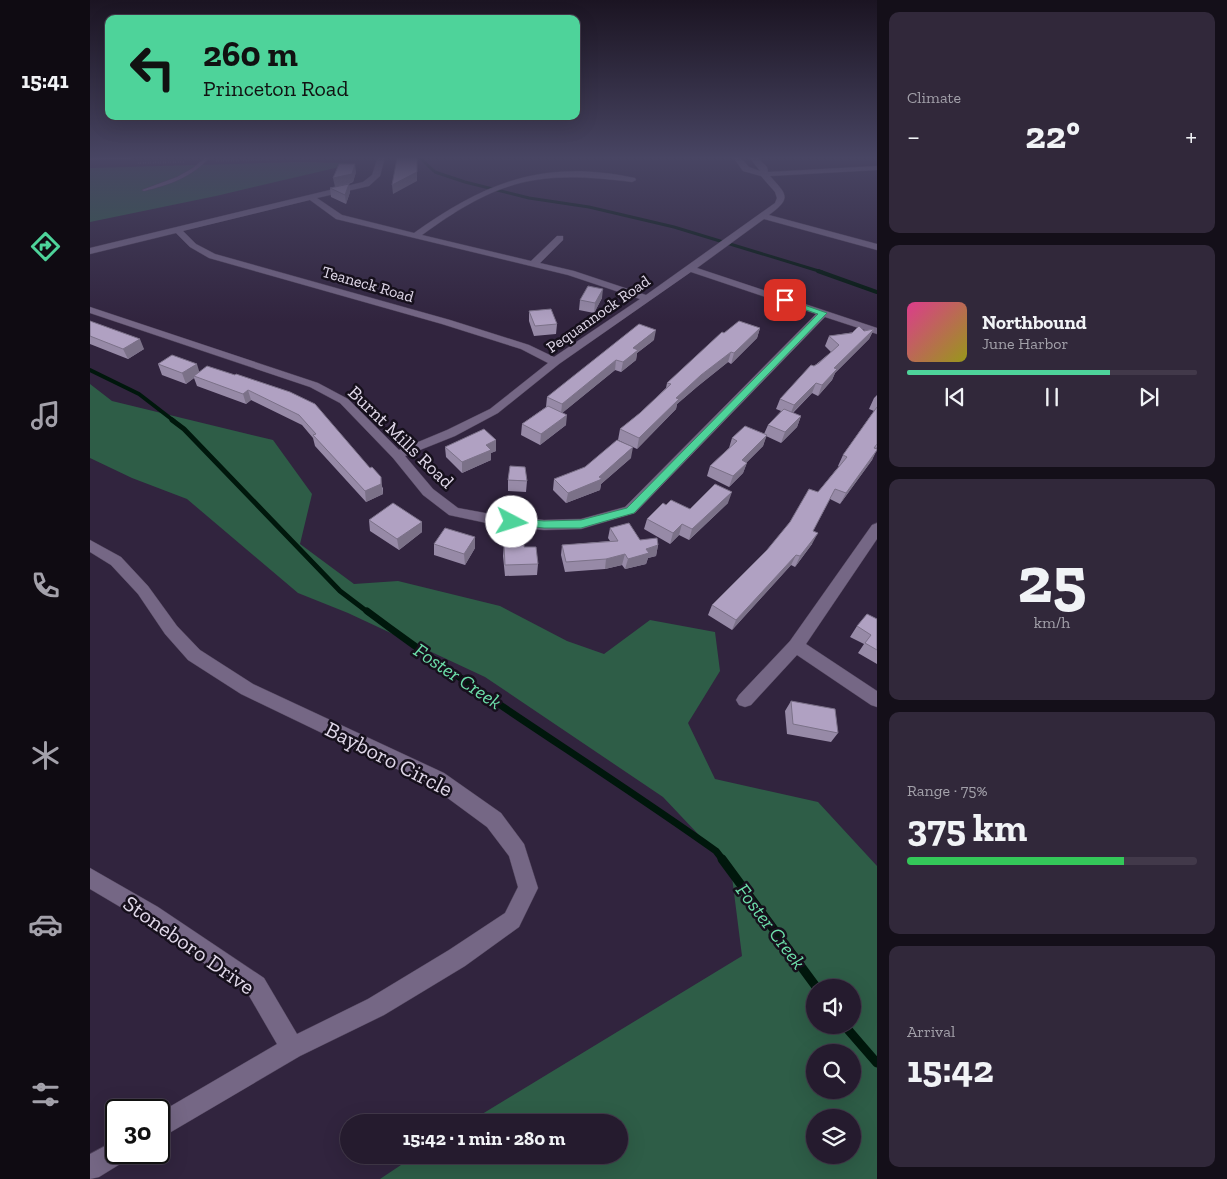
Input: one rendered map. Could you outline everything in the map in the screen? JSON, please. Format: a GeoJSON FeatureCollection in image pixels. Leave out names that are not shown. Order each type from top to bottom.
{"type":"FeatureCollection","features":[{"type":"Feature","properties":{"kind":"street"},"geometry":{"type":"LineString","coordinates":[[90,251],[253,212]]}},
{"type":"Feature","properties":{"kind":"street"},"geometry":{"type":"LineString","coordinates":[[333,212],[340,217],[571,273],[646,298]]}},
{"type":"Feature","properties":{"kind":"street"},"geometry":{"type":"LineString","coordinates":[[416,235],[450,212]]}},
{"type":"Feature","properties":{"kind":"street","name":"Pequannock Road"},"geometry":{"type":"LineString","coordinates":[[397,455],[451,434],[494,411],[555,362],[690,269],[768,212]]}},
{"type":"Feature","properties":{"kind":"street"},"geometry":{"type":"LineString","coordinates":[[763,216],[877,247]]}},
{"type":"Feature","properties":{"kind":"street","name":"Teaneck Road"},"geometry":{"type":"LineString","coordinates":[[178,230],[184,239],[198,250],[212,256],[455,325],[525,347],[555,362]]}},
{"type":"Feature","properties":{"kind":"street"},"geometry":{"type":"LineString","coordinates":[[533,264],[560,238]]}},
{"type":"Feature","properties":{"kind":"street"},"geometry":{"type":"LineString","coordinates":[[690,269],[877,331]]}},
{"type":"Feature","properties":{"kind":"street","name":"Burnt Mills Road"},"geometry":{"type":"LineString","coordinates":[[90,310],[314,385],[344,401],[397,455],[428,492],[454,512],[496,520],[544,525],[581,524],[630,510],[823,313]]}},
{"type":"Feature","properties":{"kind":"street"},"geometry":{"type":"LineString","coordinates":[[745,700],[796,646],[877,528]]}},
{"type":"Feature","properties":{"kind":"street","name":"Bayboro Circle"},"geometry":{"type":"LineString","coordinates":[[90,544],[116,561],[143,590],[171,630],[194,655],[247,689],[437,779],[494,820],[517,852],[528,888],[512,920],[457,958],[376,1007],[292,1048],[170,1120]]}},
{"type":"Feature","properties":{"kind":"street"},"geometry":{"type":"LineString","coordinates":[[796,646],[877,700]]}},
{"type":"Feature","properties":{"kind":"street","name":"Stoneboro Drive"},"geometry":{"type":"LineString","coordinates":[[90,878],[151,914],[256,986],[292,1048]]}},
{"type":"Feature","properties":{"kind":"street"},"geometry":{"type":"LineString","coordinates":[[90,1168],[105,1159]]}},
{"type":"Feature","properties":{"kind":"green space"},"geometry":{"type":"Polygon","coordinates":[[[90,212],[138,212],[90,222],[90,212]]]}},
{"type":"Feature","properties":{"kind":"green space"},"geometry":{"type":"Polygon","coordinates":[[[90,384],[112,401],[273,440],[312,494],[300,544],[354,584],[398,581],[500,606],[567,641],[604,654],[650,620],[715,632],[720,671],[688,723],[715,779],[818,802],[877,866],[877,1179],[380,1179],[402,1164],[628,1164],[628,1114],[482,1114],[742,956],[731,869],[663,797],[485,677],[348,613],[298,593],[187,499],[132,478],[90,458],[90,384]]]}},
{"type":"Feature","properties":{"kind":"building"},"geometry":{"type":"Polygon","coordinates":[[[588,286],[603,289],[595,303],[580,300],[588,286]]]}},
{"type":"Feature","properties":{"kind":"building"},"geometry":{"type":"Polygon","coordinates":[[[551,309],[557,324],[535,326],[529,311],[551,309]]]}},
{"type":"Feature","properties":{"kind":"building"},"geometry":{"type":"Polygon","coordinates":[[[90,321],[140,339],[123,349],[90,336],[90,321]]]}},
{"type":"Feature","properties":{"kind":"building"},"geometry":{"type":"Polygon","coordinates":[[[739,321],[760,328],[734,353],[731,352],[701,375],[676,398],[679,399],[639,438],[620,429],[671,384],[667,383],[722,332],[724,333],[739,321]]]}},
{"type":"Feature","properties":{"kind":"building"},"geometry":{"type":"Polygon","coordinates":[[[639,324],[656,330],[633,348],[638,350],[623,362],[616,360],[562,404],[547,397],[639,324]]]}},
{"type":"Feature","properties":{"kind":"building"},"geometry":{"type":"Polygon","coordinates":[[[859,326],[864,331],[874,329],[834,368],[837,369],[822,385],[816,383],[794,405],[780,399],[811,365],[814,366],[819,363],[839,345],[829,336],[852,333],[859,326]]]}},
{"type":"Feature","properties":{"kind":"building"},"geometry":{"type":"Polygon","coordinates":[[[172,355],[197,364],[182,373],[158,364],[172,355]]]}},
{"type":"Feature","properties":{"kind":"building"},"geometry":{"type":"Polygon","coordinates":[[[207,366],[290,392],[315,404],[370,468],[372,467],[381,477],[381,484],[365,491],[313,435],[316,434],[299,415],[248,390],[243,394],[194,376],[207,366]]]}},
{"type":"Feature","properties":{"kind":"building"},"geometry":{"type":"Polygon","coordinates":[[[548,406],[567,415],[541,434],[522,424],[548,406]]]}},
{"type":"Feature","properties":{"kind":"building"},"geometry":{"type":"Polygon","coordinates":[[[877,407],[877,444],[874,448],[877,450],[846,493],[835,489],[813,531],[818,533],[800,556],[796,555],[736,620],[712,605],[767,550],[790,522],[809,489],[818,492],[847,457],[843,455],[877,407]]]}},
{"type":"Feature","properties":{"kind":"building"},"geometry":{"type":"Polygon","coordinates":[[[784,409],[801,416],[785,432],[768,425],[784,409]]]}},
{"type":"Feature","properties":{"kind":"building"},"geometry":{"type":"Polygon","coordinates":[[[745,426],[767,435],[742,460],[747,463],[733,476],[710,466],[737,441],[732,438],[745,426]]]}},
{"type":"Feature","properties":{"kind":"building"},"geometry":{"type":"Polygon","coordinates":[[[484,429],[496,440],[486,445],[491,450],[462,462],[445,447],[484,429]]]}},
{"type":"Feature","properties":{"kind":"building"},"geometry":{"type":"Polygon","coordinates":[[[617,440],[633,447],[599,477],[602,479],[568,493],[554,479],[585,467],[617,440]]]}},
{"type":"Feature","properties":{"kind":"building"},"geometry":{"type":"Polygon","coordinates":[[[510,466],[525,467],[527,481],[508,480],[510,466]]]}},
{"type":"Feature","properties":{"kind":"building"},"geometry":{"type":"Polygon","coordinates":[[[715,484],[732,492],[692,529],[682,524],[673,533],[647,519],[663,503],[666,505],[671,500],[690,509],[715,484]]]}},
{"type":"Feature","properties":{"kind":"building"},"geometry":{"type":"Polygon","coordinates":[[[393,503],[422,522],[397,539],[369,520],[393,503]]]}},
{"type":"Feature","properties":{"kind":"building"},"geometry":{"type":"Polygon","coordinates":[[[629,523],[640,540],[657,538],[658,545],[646,549],[649,553],[628,559],[625,554],[606,559],[566,562],[562,545],[618,541],[610,528],[629,523]]]}},
{"type":"Feature","properties":{"kind":"building"},"geometry":{"type":"Polygon","coordinates":[[[445,528],[475,537],[464,554],[434,544],[445,528]]]}},
{"type":"Feature","properties":{"kind":"building"},"geometry":{"type":"Polygon","coordinates":[[[504,545],[536,547],[538,564],[505,565],[504,545]]]}},
{"type":"Feature","properties":{"kind":"building"},"geometry":{"type":"Polygon","coordinates":[[[867,614],[877,619],[877,650],[865,643],[871,635],[857,626],[867,614]]]}},
{"type":"Feature","properties":{"kind":"building"},"geometry":{"type":"Polygon","coordinates":[[[791,701],[835,709],[838,733],[793,724],[791,701]]]}},
{"type":"Feature","properties":{"kind":"waterway"},"geometry":{"type":"LineString","coordinates":[[610,212],[674,227],[822,272]]}},
{"type":"Feature","properties":{"kind":"waterway"},"geometry":{"type":"LineString","coordinates":[[818,271],[877,292]]}},
{"type":"Feature","properties":{"kind":"waterway","name":"Foster Creek"},"geometry":{"type":"LineString","coordinates":[[90,370],[139,394],[174,421]]}},
{"type":"Feature","properties":{"kind":"waterway","name":"Foster Creek"},"geometry":{"type":"LineString","coordinates":[[172,420],[184,429],[340,591],[369,613]]}},
{"type":"Feature","properties":{"kind":"waterway","name":"Foster Creek"},"geometry":{"type":"LineString","coordinates":[[367,611],[453,673],[716,851],[723,860]]}},
{"type":"Feature","properties":{"kind":"waterway","name":"Foster Creek"},"geometry":{"type":"LineString","coordinates":[[722,859],[810,979]]}},
{"type":"Feature","properties":{"kind":"waterway","name":"Foster Creek"},"geometry":{"type":"LineString","coordinates":[[852,1034],[877,1063]]}},
{"type":"Feature","properties":{"kind":"route"},"geometry":{"type":"LineString","coordinates":[[512,522],[544,525],[581,524],[630,510],[823,313],[785,300]]}}]}
